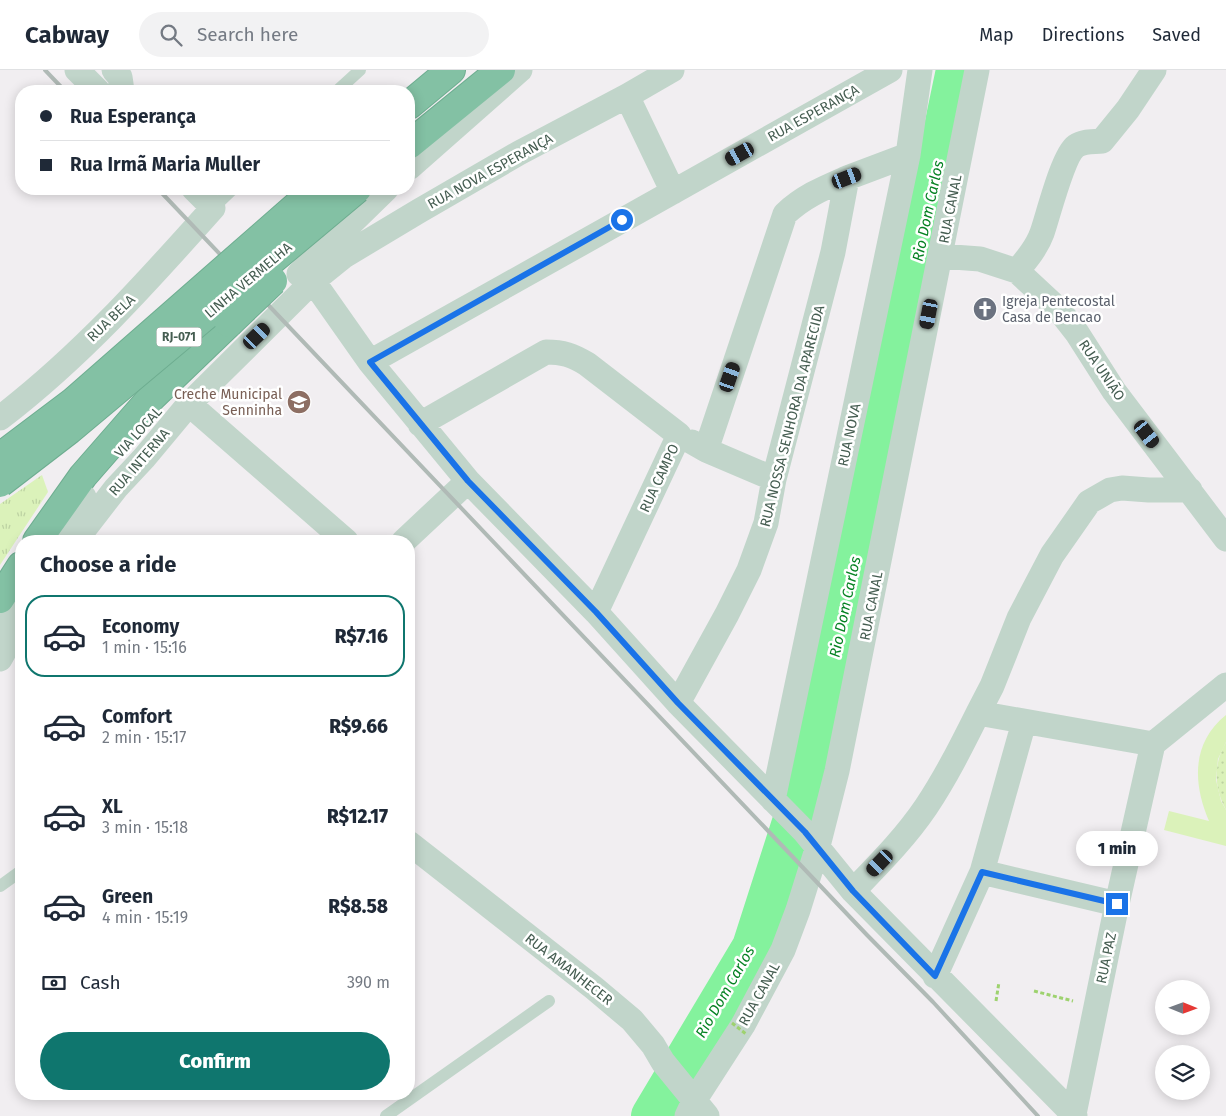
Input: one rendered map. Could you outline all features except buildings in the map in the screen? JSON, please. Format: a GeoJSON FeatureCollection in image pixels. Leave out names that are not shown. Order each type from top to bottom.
{"type":"FeatureCollection","features":[{"type":"Feature","properties":{"kind":"highway"},"geometry":{"type":"LineString","coordinates":[[415,100],[450,70]]}},
{"type":"Feature","properties":{"kind":"highway"},"geometry":{"type":"LineString","coordinates":[[415,140],[501,70]]}},
{"type":"Feature","properties":{"kind":"highway"},"geometry":{"type":"LineString","coordinates":[[415,144],[454,107]]}},
{"type":"Feature","properties":{"kind":"highway","name":"LINHA VERMELHA"},"geometry":{"type":"LineString","coordinates":[[0,457],[73,402],[309,195]]}},
{"type":"Feature","properties":{"kind":"highway","name":"LINHA VERMELHA"},"geometry":{"type":"LineString","coordinates":[[0,483],[70,430],[350,195]]}},
{"type":"Feature","properties":{"kind":"highway"},"geometry":{"type":"LineString","coordinates":[[41,535],[83,476],[152,397],[363,195]]}},
{"type":"Feature","properties":{"kind":"highway"},"geometry":{"type":"LineString","coordinates":[[0,599],[15,575]]}},
{"type":"Feature","properties":{"kind":"street"},"geometry":{"type":"LineString","coordinates":[[77,70],[92,85]]}},
{"type":"Feature","properties":{"kind":"street"},"geometry":{"type":"LineString","coordinates":[[114,70],[120,77],[121,85]]}},
{"type":"Feature","properties":{"kind":"street"},"geometry":{"type":"LineString","coordinates":[[415,163],[520,70]]}},
{"type":"Feature","properties":{"kind":"street","name":"RUA NOVA ESPERANÇA"},"geometry":{"type":"LineString","coordinates":[[313,281],[344,256],[419,211],[519,153],[672,70]]}},
{"type":"Feature","properties":{"kind":"street","name":"RUA ESPERANÇA"},"geometry":{"type":"LineString","coordinates":[[370,362],[890,70]]}},
{"type":"Feature","properties":{"kind":"street","name":"RUA NOVA"},"geometry":{"type":"LineString","coordinates":[[779,806],[908,155],[920,70]]}},
{"type":"Feature","properties":{"kind":"street","name":"RUA CANAL"},"geometry":{"type":"LineString","coordinates":[[693,1105],[742,1025],[783,950],[798,910],[812,839],[839,762],[977,70]]}},
{"type":"Feature","properties":{"kind":"street"},"geometry":{"type":"LineString","coordinates":[[1017,271],[1032,253],[1042,233],[1048,210],[1074,147],[1085,142],[1102,141],[1154,70]]}},
{"type":"Feature","properties":{"kind":"street"},"geometry":{"type":"LineString","coordinates":[[627,96],[673,192]]}},
{"type":"Feature","properties":{"kind":"street"},"geometry":{"type":"LineString","coordinates":[[706,450],[786,214],[798,201],[847,178],[908,155]]}},
{"type":"Feature","properties":{"kind":"street","name":"RUA NOSSA SENHORA DA APARECIDA"},"geometry":{"type":"LineString","coordinates":[[678,703],[749,570],[766,523],[774,479],[834,252],[847,178]]}},
{"type":"Feature","properties":{"kind":"street"},"geometry":{"type":"LineString","coordinates":[[200,195],[213,208]]}},
{"type":"Feature","properties":{"kind":"street","name":"VIA LOCAL"},"geometry":{"type":"LineString","coordinates":[[58,535],[92,484],[180,385],[287,286],[380,195]]}},
{"type":"Feature","properties":{"kind":"street","name":"RUA BELA"},"geometry":{"type":"LineString","coordinates":[[1,415],[57,370],[136,294],[213,208]]}},
{"type":"Feature","properties":{"kind":"street","name":"RUA UNIÃO"},"geometry":{"type":"LineString","coordinates":[[940,256],[980,259],[1017,271],[1059,310],[1077,333],[1114,391],[1226,539]]}},
{"type":"Feature","properties":{"kind":"street"},"geometry":{"type":"LineString","coordinates":[[313,281],[370,362],[468,481],[596,612],[678,703],[812,839],[853,891],[935,976],[1075,1115]]}},
{"type":"Feature","properties":{"kind":"street","name":"RUA INTERNA"},"geometry":{"type":"LineString","coordinates":[[80,535],[116,488],[189,404],[313,281]]}},
{"type":"Feature","properties":{"kind":"street","name":"RUA CAMPO"},"geometry":{"type":"LineString","coordinates":[[420,424],[546,352],[573,355],[588,364],[679,435],[596,612]]}},
{"type":"Feature","properties":{"kind":"street"},"geometry":{"type":"LineString","coordinates":[[189,404],[339,535]]}},
{"type":"Feature","properties":{"kind":"street"},"geometry":{"type":"LineString","coordinates":[[679,435],[706,450],[774,479]]}},
{"type":"Feature","properties":{"kind":"street"},"geometry":{"type":"LineString","coordinates":[[410,535],[468,481]]}},
{"type":"Feature","properties":{"kind":"street"},"geometry":{"type":"LineString","coordinates":[[853,891],[894,849],[926,807],[956,759],[992,686],[1019,618],[1052,555],[1090,502],[1110,490],[1122,488],[1156,491],[1190,490]]}},
{"type":"Feature","properties":{"kind":"street"},"geometry":{"type":"LineString","coordinates":[[0,624],[15,601]]}},
{"type":"Feature","properties":{"kind":"street"},"geometry":{"type":"LineString","coordinates":[[0,659],[15,632]]}},
{"type":"Feature","properties":{"kind":"street"},"geometry":{"type":"LineString","coordinates":[[978,713],[1153,744],[1226,685]]}},
{"type":"Feature","properties":{"kind":"street"},"geometry":{"type":"LineString","coordinates":[[935,976],[982,872],[1024,722]]}},
{"type":"Feature","properties":{"kind":"street","name":"RUA PAZ"},"geometry":{"type":"LineString","coordinates":[[1075,1115],[1117,904],[1153,744]]}},
{"type":"Feature","properties":{"kind":"street","name":"RUA AMANHECER"},"geometry":{"type":"LineString","coordinates":[[415,848],[627,1015],[644,1032],[693,1105]]}},
{"type":"Feature","properties":{"kind":"street"},"geometry":{"type":"LineString","coordinates":[[982,872],[1117,904]]}},
{"type":"Feature","properties":{"kind":"lane"},"geometry":{"type":"LineString","coordinates":[[344,85],[360,70]]}},
{"type":"Feature","properties":{"kind":"lane"},"geometry":{"type":"LineString","coordinates":[[213,208],[227,195]]}},
{"type":"Feature","properties":{"kind":"lane"},"geometry":{"type":"LineString","coordinates":[[0,886],[15,875]]}},
{"type":"Feature","properties":{"kind":"lane"},"geometry":{"type":"LineString","coordinates":[[415,1096],[549,1001]]}},
{"type":"Feature","properties":{"kind":"lane"},"geometry":{"type":"LineString","coordinates":[[386,1116],[409,1100]]}},
{"type":"Feature","properties":{"kind":"path"},"geometry":{"type":"LineString","coordinates":[[1034,991],[1096,1007]]}},
{"type":"Feature","properties":{"kind":"path"},"geometry":{"type":"LineString","coordinates":[[732,1023],[746,1034]]}},
{"type":"Feature","properties":{"kind":"green space"},"geometry":{"type":"Polygon","coordinates":[[[42,475],[48,492],[20,535],[15,535],[15,542],[0,565],[0,504],[42,475]]]}},
{"type":"Feature","properties":{"kind":"green space"},"geometry":{"type":"Polygon","coordinates":[[[1226,715],[1226,742],[1218,759],[1216,780],[1221,801],[1226,810],[1226,846],[1164,830],[1169,811],[1209,821],[1200,793],[1198,765],[1206,738],[1226,715]]]}},
{"type":"Feature","properties":{"kind":"green space"},"geometry":{"type":"Polygon","coordinates":[[[1226,742],[1226,810],[1217,785],[1217,767],[1226,742]]]}},
{"type":"Feature","properties":{"kind":"waterway","name":"Rio Dom Carlos"},"geometry":{"type":"LineString","coordinates":[[652,1116],[753,947],[812,763],[957,70]]}},
{"type":"Feature","properties":{"kind":"railway"},"geometry":{"type":"LineString","coordinates":[[45,70],[59,85]]}},
{"type":"Feature","properties":{"kind":"railway"},"geometry":{"type":"LineString","coordinates":[[164,195],[867,935],[933,1002],[1038,1116]]}},
{"type":"Feature","properties":{"kind":"place","name":"Igreja Pentecostal Casa de Bencao"},"geometry":{"type":"Point","coordinates":[985,309]}},
{"type":"Feature","properties":{"kind":"place","name":"Creche Municipal Senninha"},"geometry":{"type":"Point","coordinates":[299,402]}},
{"type":"Feature","properties":{"kind":"route"},"geometry":{"type":"LineString","coordinates":[[622,220],[370,362],[468,481],[596,612],[678,703],[805,832],[853,891],[935,976],[982,872],[1117,904]]}}]}
